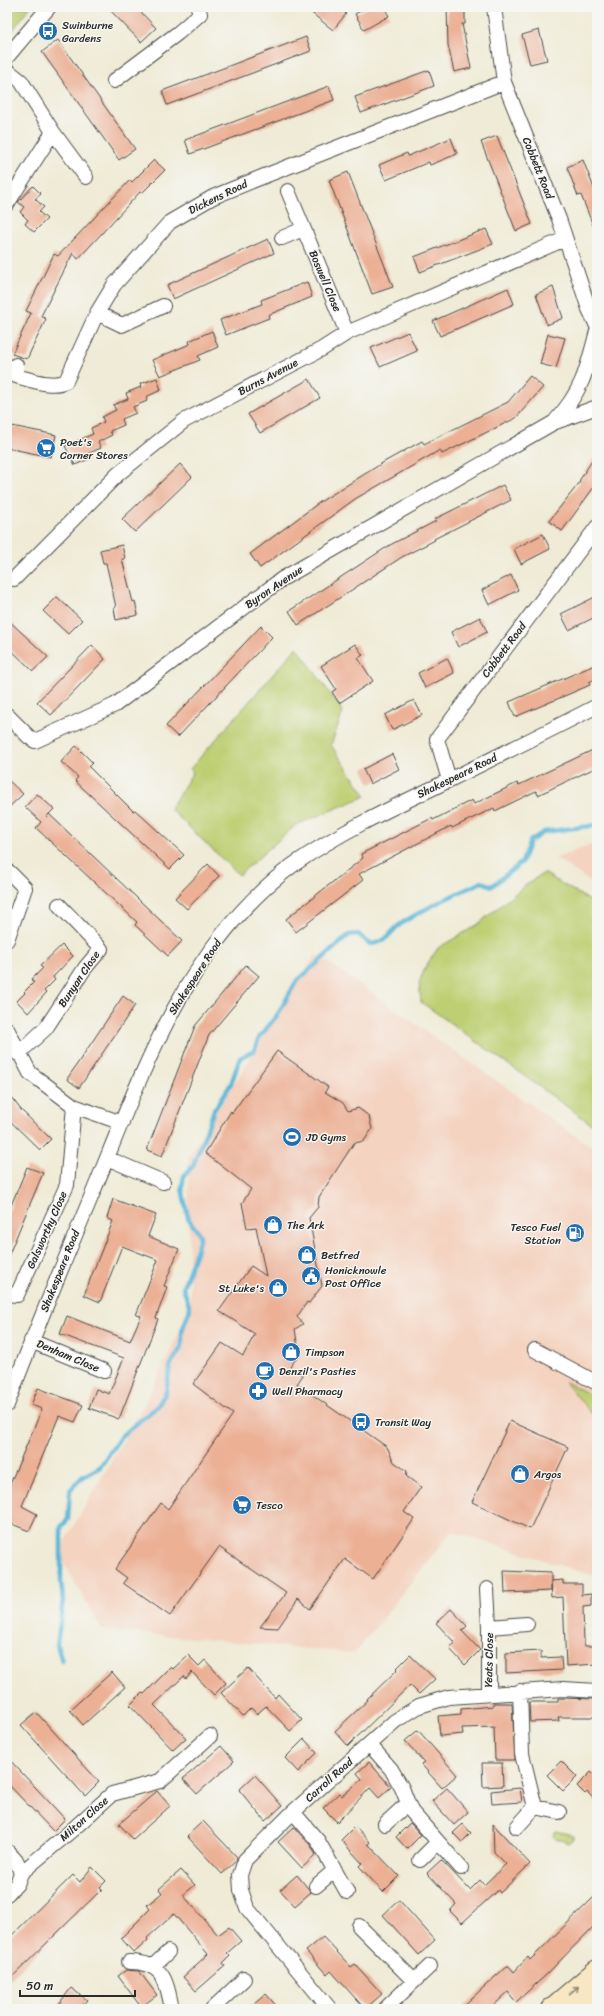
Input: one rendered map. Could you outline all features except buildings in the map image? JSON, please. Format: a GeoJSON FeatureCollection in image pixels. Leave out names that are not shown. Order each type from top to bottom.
{"type":"FeatureCollection","features":[{"type":"Feature","properties":{"kind":"main road"},"geometry":{"type":"LineString","coordinates":[[551,2009],[597,1970]]}},
{"type":"Feature","properties":{"kind":"main road"},"geometry":{"type":"LineString","coordinates":[[579,2009],[597,1993]]}},
{"type":"Feature","properties":{"kind":"street"},"geometry":{"type":"LineString","coordinates":[[7,57],[49,7]]}},
{"type":"Feature","properties":{"kind":"street"},"geometry":{"type":"LineString","coordinates":[[114,81],[178,33],[200,14],[198,7]]}},
{"type":"Feature","properties":{"kind":"street","name":"Cobbett Road"},"geometry":{"type":"LineString","coordinates":[[494,7],[504,82],[565,239],[589,309],[597,326]]}},
{"type":"Feature","properties":{"kind":"street"},"geometry":{"type":"LineString","coordinates":[[7,70],[21,81],[54,132],[86,177]]}},
{"type":"Feature","properties":{"kind":"street","name":"Dickens Road"},"geometry":{"type":"LineString","coordinates":[[16,365],[16,376],[52,384],[60,384],[66,381],[97,313],[114,285],[170,222],[213,197],[504,82]]}},
{"type":"Feature","properties":{"kind":"street"},"geometry":{"type":"LineString","coordinates":[[7,204],[54,132]]}},
{"type":"Feature","properties":{"kind":"street","name":"Boswell Close"},"geometry":{"type":"LineString","coordinates":[[288,192],[347,332]]}},
{"type":"Feature","properties":{"kind":"street"},"geometry":{"type":"LineString","coordinates":[[282,238],[303,229]]}},
{"type":"Feature","properties":{"kind":"street","name":"Burns Avenue"},"geometry":{"type":"LineString","coordinates":[[14,579],[118,474],[184,421],[322,349],[347,332],[565,239]]}},
{"type":"Feature","properties":{"kind":"street"},"geometry":{"type":"LineString","coordinates":[[97,313],[122,325],[163,306]]}},
{"type":"Feature","properties":{"kind":"street","name":"Byron Avenue"},"geometry":{"type":"LineString","coordinates":[[553,423],[570,404],[586,376],[597,331]]}},
{"type":"Feature","properties":{"kind":"street","name":"Byron Avenue"},"geometry":{"type":"LineString","coordinates":[[7,715],[29,737],[36,741],[115,705],[282,579],[553,423],[597,407]]}},
{"type":"Feature","properties":{"kind":"street","name":"Cobbett Road"},"geometry":{"type":"LineString","coordinates":[[448,780],[437,739],[597,527]]}},
{"type":"Feature","properties":{"kind":"street","name":"Shakespeare Road"},"geometry":{"type":"LineString","coordinates":[[7,1406],[31,1341],[107,1158],[162,1031],[177,1002],[214,944],[242,911],[287,870],[314,851],[345,832],[597,706]]}},
{"type":"Feature","properties":{"kind":"street"},"geometry":{"type":"LineString","coordinates":[[7,940],[25,888],[9,872]]}},
{"type":"Feature","properties":{"kind":"street","name":"Bunyan Close"},"geometry":{"type":"LineString","coordinates":[[18,1054],[46,1028],[85,968],[101,949],[59,904]]}},
{"type":"Feature","properties":{"kind":"street"},"geometry":{"type":"LineString","coordinates":[[7,1030],[18,1054],[30,1073],[74,1106],[122,1123]]}},
{"type":"Feature","properties":{"kind":"street","name":"Galsworthy Close"},"geometry":{"type":"LineString","coordinates":[[7,1294],[17,1295],[67,1185],[74,1106]]}},
{"type":"Feature","properties":{"kind":"street"},"geometry":{"type":"LineString","coordinates":[[107,1158],[163,1182]]}},
{"type":"Feature","properties":{"kind":"street","name":"Denham Close"},"geometry":{"type":"LineString","coordinates":[[31,1341],[104,1371]]}},
{"type":"Feature","properties":{"kind":"street"},"geometry":{"type":"LineString","coordinates":[[535,1350],[597,1383]]}},
{"type":"Feature","properties":{"kind":"street","name":"Yeats Close"},"geometry":{"type":"LineString","coordinates":[[487,1589],[490,1627],[488,1693]]}},
{"type":"Feature","properties":{"kind":"street","name":"Yeats Close"},"geometry":{"type":"LineString","coordinates":[[490,1627],[527,1624]]}},
{"type":"Feature","properties":{"kind":"street","name":"Carroll Road"},"geometry":{"type":"LineString","coordinates":[[330,2009],[247,1908],[241,1890],[240,1875],[245,1860],[293,1812],[369,1744],[395,1721],[419,1706],[449,1697],[488,1693],[563,1689],[597,1691]]}},
{"type":"Feature","properties":{"kind":"street"},"geometry":{"type":"LineString","coordinates":[[520,1691],[522,1754],[535,1807]]}},
{"type":"Feature","properties":{"kind":"street","name":"Milton Close"},"geometry":{"type":"LineString","coordinates":[[7,1894],[17,1884],[21,1873],[112,1794],[160,1781],[210,1736]]}},
{"type":"Feature","properties":{"kind":"street"},"geometry":{"type":"LineString","coordinates":[[369,1744],[391,1769],[411,1811],[461,1868]]}},
{"type":"Feature","properties":{"kind":"street"},"geometry":{"type":"LineString","coordinates":[[385,1824],[408,1803]]}},
{"type":"Feature","properties":{"kind":"street"},"geometry":{"type":"LineString","coordinates":[[535,1807],[559,1812]]}},
{"type":"Feature","properties":{"kind":"street"},"geometry":{"type":"LineString","coordinates":[[517,1827],[535,1807]]}},
{"type":"Feature","properties":{"kind":"street"},"geometry":{"type":"LineString","coordinates":[[293,1812],[318,1841],[347,1892]]}},
{"type":"Feature","properties":{"kind":"street"},"geometry":{"type":"LineString","coordinates":[[420,1860],[438,1842]]}},
{"type":"Feature","properties":{"kind":"street"},"geometry":{"type":"LineString","coordinates":[[7,1851],[17,1862],[21,1873]]}},
{"type":"Feature","properties":{"kind":"street"},"geometry":{"type":"LineString","coordinates":[[316,1886],[335,1870]]}},
{"type":"Feature","properties":{"kind":"street"},"geometry":{"type":"LineString","coordinates":[[359,1926],[414,1981]]}},
{"type":"Feature","properties":{"kind":"street"},"geometry":{"type":"LineString","coordinates":[[153,1966],[168,1952]]}},
{"type":"Feature","properties":{"kind":"street"},"geometry":{"type":"LineString","coordinates":[[128,1962],[142,1962],[153,1966],[163,1977],[172,2009]]}},
{"type":"Feature","properties":{"kind":"street"},"geometry":{"type":"LineString","coordinates":[[385,2009],[430,1966]]}},
{"type":"Feature","properties":{"kind":"street"},"geometry":{"type":"LineString","coordinates":[[212,2009],[244,1979]]}},
{"type":"Feature","properties":{"kind":"shaded area"},"geometry":{"type":"Polygon","coordinates":[[[597,843],[597,886],[555,858],[597,843]]]}},
{"type":"Feature","properties":{"kind":"shaded area"},"geometry":{"type":"Polygon","coordinates":[[[316,954],[597,1151],[597,1577],[452,1531],[355,1653],[102,1630],[58,1553],[146,1401],[190,1310],[188,1157],[316,954]]]}},
{"type":"Feature","properties":{"kind":"green space"},"geometry":{"type":"Polygon","coordinates":[[[7,7],[30,7],[7,38],[7,7]]]}},
{"type":"Feature","properties":{"kind":"green space"},"geometry":{"type":"Polygon","coordinates":[[[297,647],[343,712],[331,745],[366,796],[296,825],[239,875],[170,809],[193,772],[190,769],[297,647]]]}},
{"type":"Feature","properties":{"kind":"green space"},"geometry":{"type":"Polygon","coordinates":[[[544,873],[597,905],[597,1128],[421,1002],[419,983],[426,966],[438,948],[477,925],[528,883],[544,873]]]}},
{"type":"Feature","properties":{"kind":"green space"},"geometry":{"type":"Polygon","coordinates":[[[564,1381],[597,1398],[597,1420],[564,1381]]]}},
{"type":"Feature","properties":{"kind":"green space"},"geometry":{"type":"Polygon","coordinates":[[[555,1831],[573,1835],[573,1840],[569,1843],[555,1838],[553,1835],[555,1831]]]}},
{"type":"Feature","properties":{"kind":"waterway"},"geometry":{"type":"LineString","coordinates":[[62,1661],[57,1645],[63,1601],[61,1581],[61,1527],[68,1519],[70,1490],[82,1477],[100,1467],[121,1436],[157,1407],[166,1392],[170,1366],[182,1346],[182,1331],[190,1309],[183,1287],[197,1249],[200,1235],[188,1218],[182,1188],[184,1176],[193,1166],[214,1110],[231,1084],[240,1058],[254,1051],[259,1038],[278,1014],[296,982],[349,935],[358,934],[370,944],[377,943],[385,939],[397,926],[441,901],[482,882],[492,886],[522,862],[530,841],[544,832],[597,825]]}},
{"type":"Feature","properties":{"kind":"place","name":"Swinburne Gardens"},"geometry":{"type":"Point","coordinates":[48,31]}},
{"type":"Feature","properties":{"kind":"place","name":"Poet's Corner Stores"},"geometry":{"type":"Point","coordinates":[46,448]}},
{"type":"Feature","properties":{"kind":"place","name":"JD Gyms"},"geometry":{"type":"Point","coordinates":[292,1137]}},
{"type":"Feature","properties":{"kind":"place","name":"The Ark"},"geometry":{"type":"Point","coordinates":[273,1225]}},
{"type":"Feature","properties":{"kind":"place","name":"Tesco Fuel Station"},"geometry":{"type":"Point","coordinates":[575,1233]}},
{"type":"Feature","properties":{"kind":"place","name":"Betfred"},"geometry":{"type":"Point","coordinates":[307,1255]}},
{"type":"Feature","properties":{"kind":"place","name":"Honicknowle Post Office"},"geometry":{"type":"Point","coordinates":[311,1276]}},
{"type":"Feature","properties":{"kind":"place","name":"St Luke's"},"geometry":{"type":"Point","coordinates":[278,1288]}},
{"type":"Feature","properties":{"kind":"place","name":"Timpson"},"geometry":{"type":"Point","coordinates":[291,1352]}},
{"type":"Feature","properties":{"kind":"place","name":"Denzil's Pasties"},"geometry":{"type":"Point","coordinates":[265,1371]}},
{"type":"Feature","properties":{"kind":"place","name":"Well Pharmacy"},"geometry":{"type":"Point","coordinates":[258,1391]}},
{"type":"Feature","properties":{"kind":"place","name":"Transit Way"},"geometry":{"type":"Point","coordinates":[361,1422]}},
{"type":"Feature","properties":{"kind":"place","name":"Argos"},"geometry":{"type":"Point","coordinates":[520,1474]}},
{"type":"Feature","properties":{"kind":"place","name":"Tesco"},"geometry":{"type":"Point","coordinates":[242,1505]}}]}
